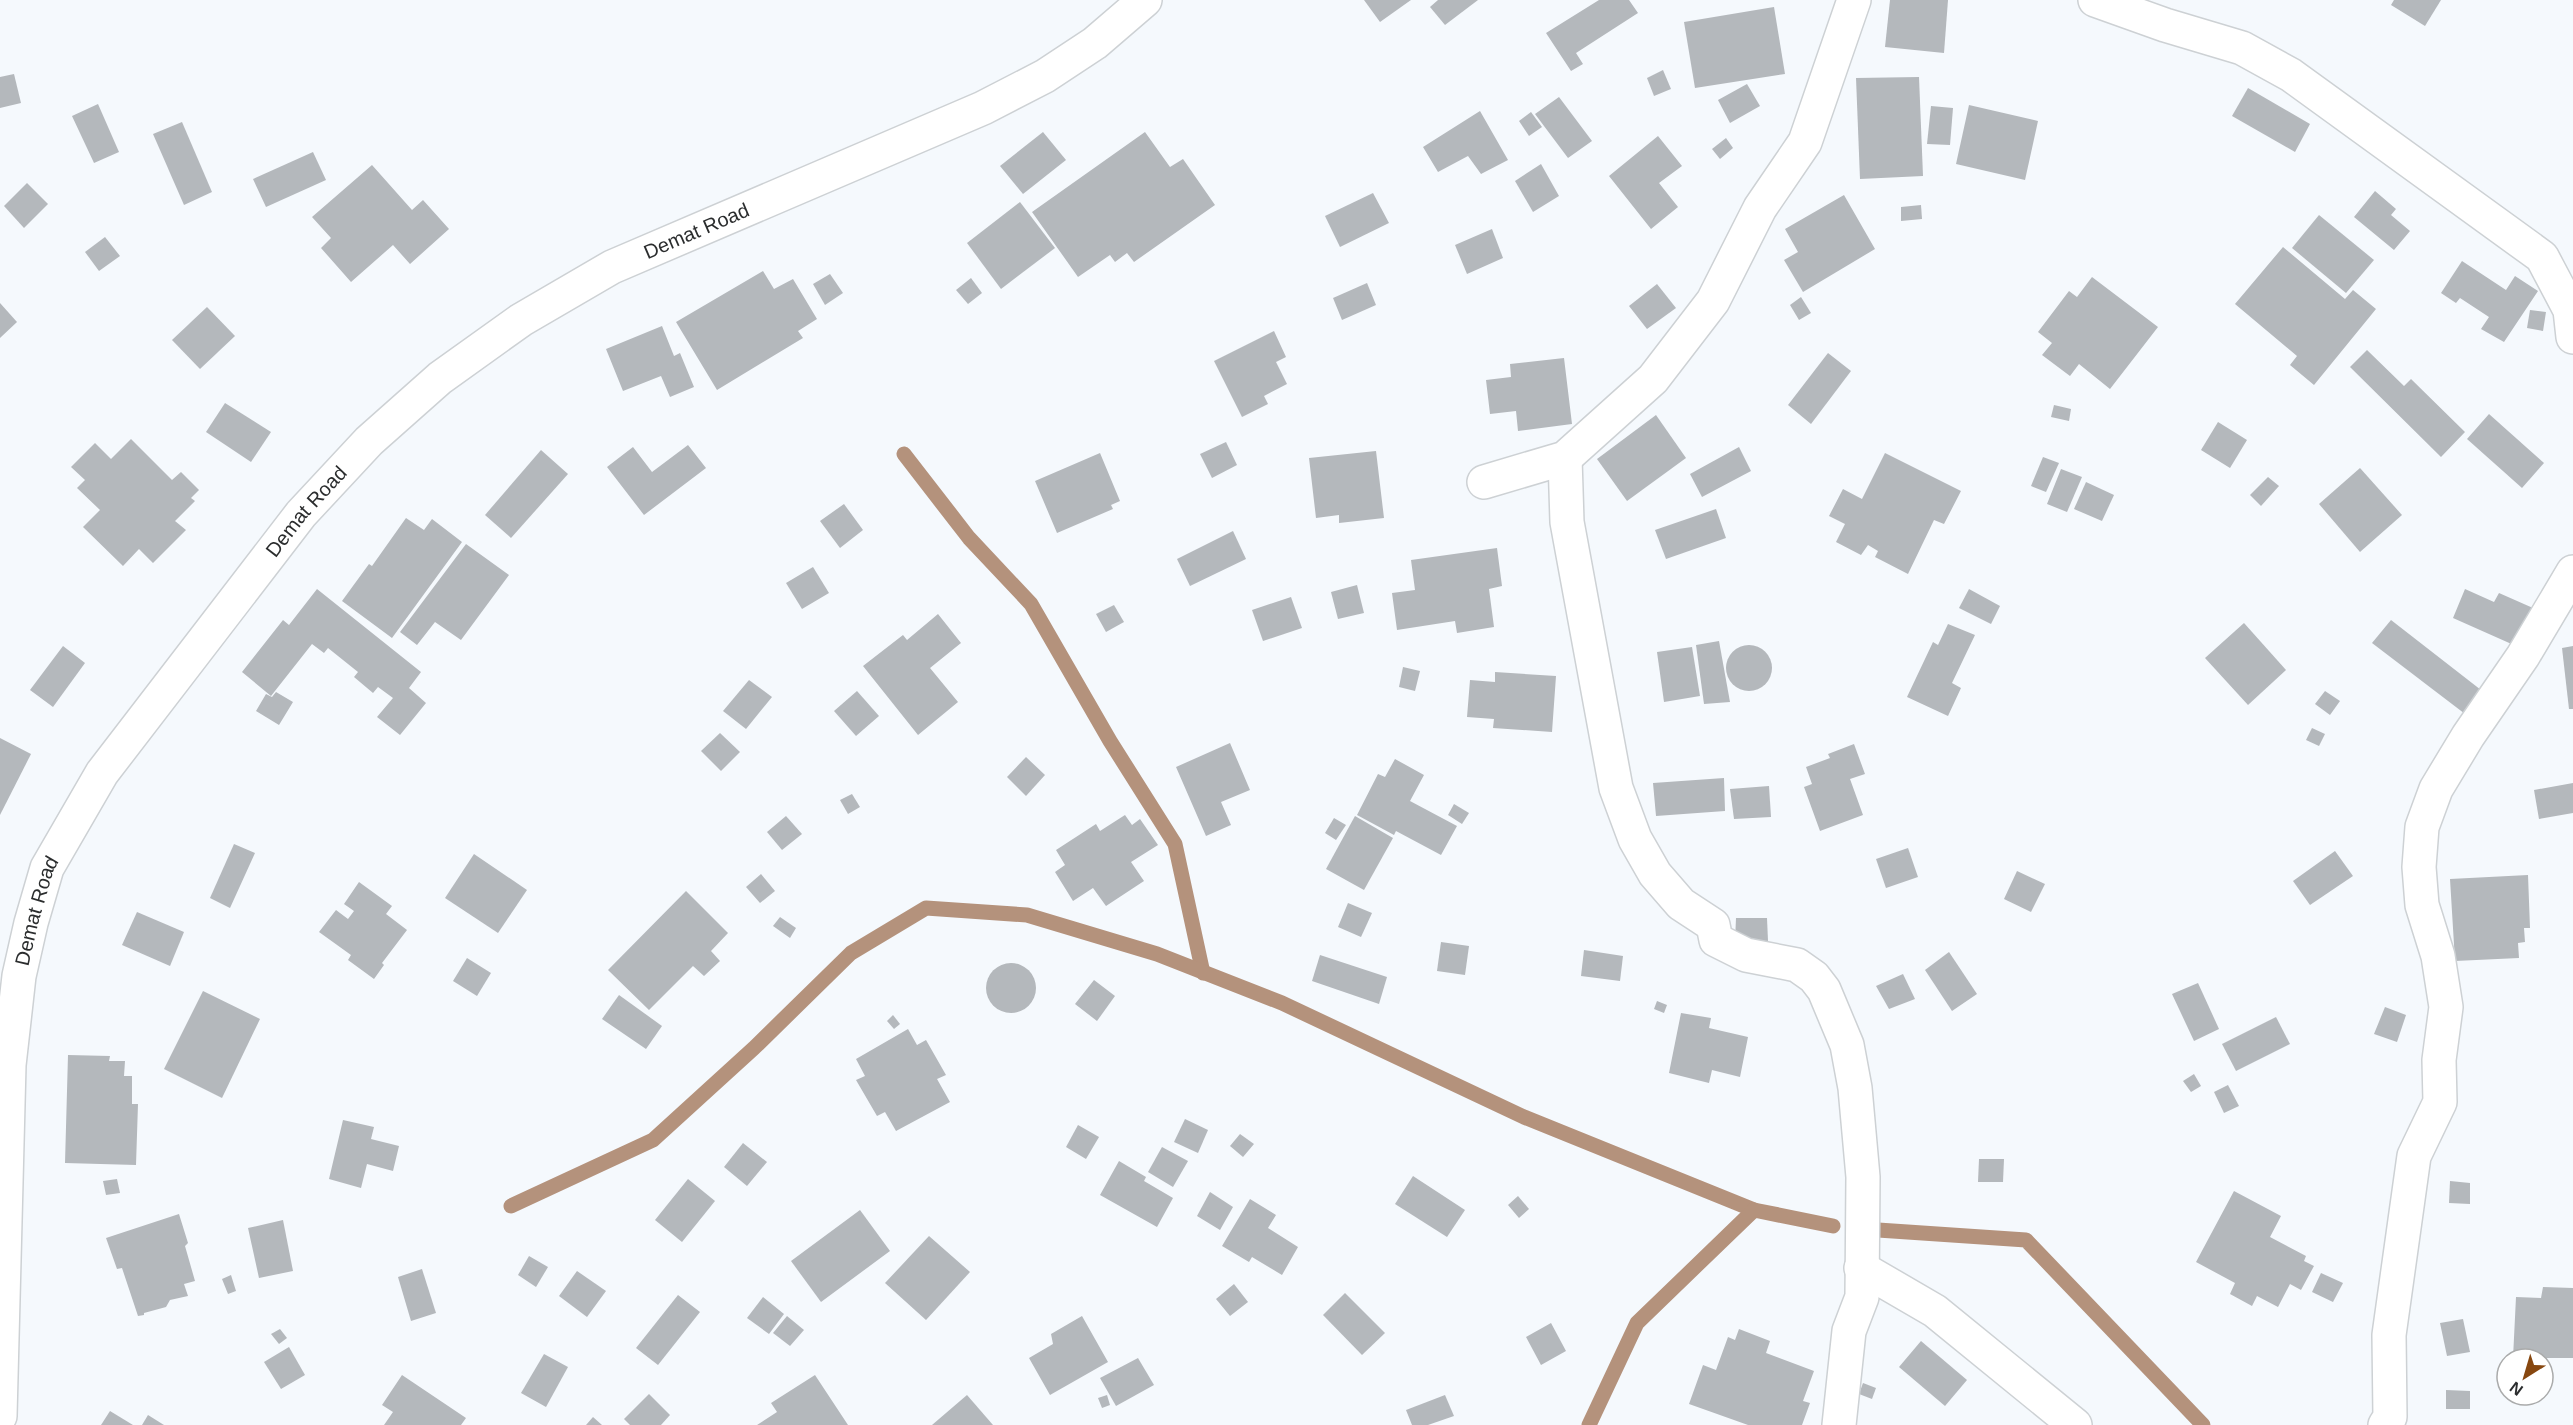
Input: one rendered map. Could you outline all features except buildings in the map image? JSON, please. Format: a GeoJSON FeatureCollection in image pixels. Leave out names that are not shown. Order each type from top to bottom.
{"type":"FeatureCollection","features":[{"type":"Feature","properties":{"kind":"street","name":"Demat Road"},"geometry":{"type":"LineString","coordinates":[[0,1416],[9,1065],[19,976],[47,868],[102,773],[301,514],[369,441],[440,378],[520,320],[612,267],[983,108],[1045,76],[1095,43],[1145,0]]}},
{"type":"Feature","properties":{"kind":"street"},"geometry":{"type":"LineString","coordinates":[[1484,482],[1565,458],[1653,379],[1713,301],[1760,208],[1805,142],[1854,0]]}},
{"type":"Feature","properties":{"kind":"street"},"geometry":{"type":"LineString","coordinates":[[2095,0],[2165,25],[2242,48],[2290,75],[2542,257],[2570,310],[2573,338]]}},
{"type":"Feature","properties":{"kind":"street"},"geometry":{"type":"LineString","coordinates":[[1565,458],[1567,522],[1616,788],[1635,839],[1655,874],[1681,904],[1713,925],[1716,940],[1746,955],[1797,965],[1814,978],[1824,990],[1848,1045],[1855,1088],[1863,1177],[1862,1297],[1849,1331],[1839,1425]]}},
{"type":"Feature","properties":{"kind":"street"},"geometry":{"type":"LineString","coordinates":[[2385,1425],[2390,1417],[2389,1335],[2414,1156],[2440,1102],[2439,1060],[2446,1007],[2438,956],[2422,905],[2418,867],[2422,827],[2436,789],[2468,736],[2523,656],[2573,572]]}},
{"type":"Feature","properties":{"kind":"street"},"geometry":{"type":"LineString","coordinates":[[1861,1268],[1935,1311],[2075,1425]]}},
{"type":"Feature","properties":{"kind":"waterway"},"geometry":{"type":"LineString","coordinates":[[904,454],[969,538],[1031,604],[1110,741],[1175,844],[1203,973]]}},
{"type":"Feature","properties":{"kind":"waterway"},"geometry":{"type":"LineString","coordinates":[[511,1206],[653,1140],[754,1048],[851,953],[926,908],[1027,915],[1157,954],[1282,1003],[1524,1117],[1754,1210]]}},
{"type":"Feature","properties":{"kind":"waterway"},"geometry":{"type":"LineString","coordinates":[[1589,1425],[1637,1323],[1754,1210],[1833,1226]]}},
{"type":"Feature","properties":{"kind":"waterway"},"geometry":{"type":"LineString","coordinates":[[1878,1230],[2026,1240],[2203,1425]]}}]}
